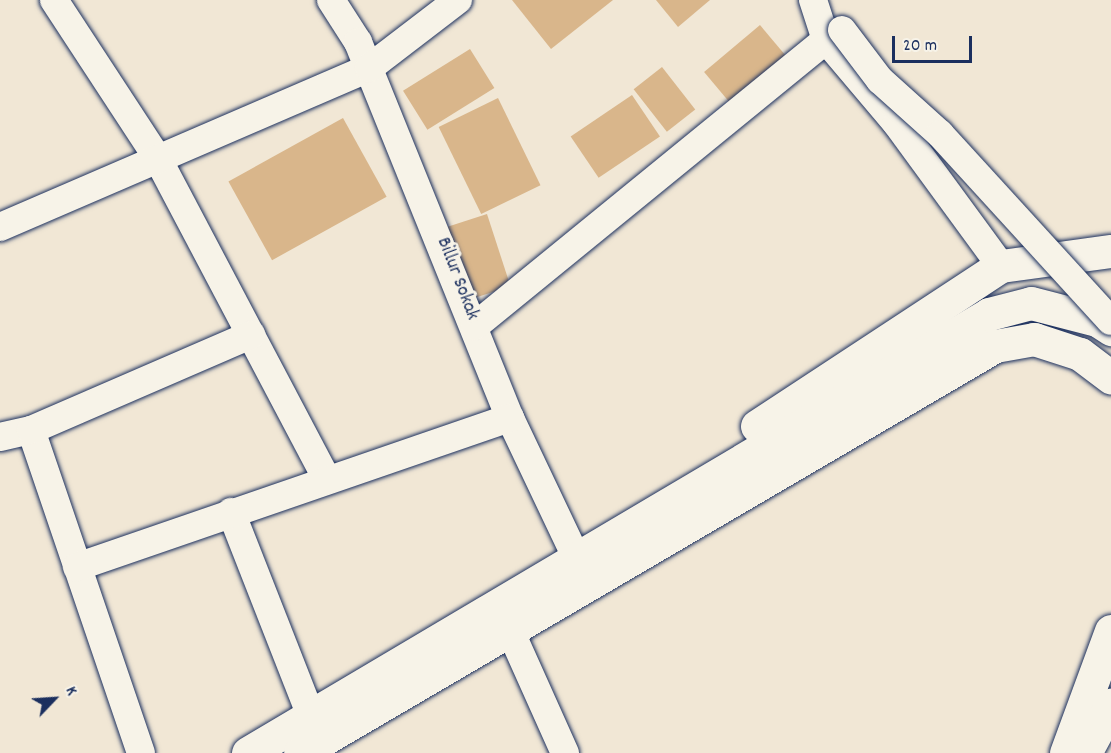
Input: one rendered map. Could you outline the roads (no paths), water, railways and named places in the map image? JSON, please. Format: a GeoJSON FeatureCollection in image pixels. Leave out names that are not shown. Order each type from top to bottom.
{"type":"FeatureCollection","features":[{"type":"Feature","properties":{"kind":"main road"},"geometry":{"type":"LineString","coordinates":[[578,561],[597,531],[1000,266],[1111,251]]}},
{"type":"Feature","properties":{"kind":"main road"},"geometry":{"type":"LineString","coordinates":[[317,740],[578,561],[989,314],[1031,303],[1097,320],[1111,329]]}},
{"type":"Feature","properties":{"kind":"main road"},"geometry":{"type":"LineString","coordinates":[[248,753],[317,740],[995,346],[1034,339],[1080,354],[1111,377]]}},
{"type":"Feature","properties":{"kind":"main road"},"geometry":{"type":"LineString","coordinates":[[1066,753],[1111,632]]}},
{"type":"Feature","properties":{"kind":"main road"},"geometry":{"type":"LineString","coordinates":[[1085,753],[1111,705]]}},
{"type":"Feature","properties":{"kind":"main road"},"geometry":{"type":"LineString","coordinates":[[1106,753],[1111,744]]}},
{"type":"Feature","properties":{"kind":"street"},"geometry":{"type":"LineString","coordinates":[[54,0],[158,159],[326,478]]}},
{"type":"Feature","properties":{"kind":"street","name":"Billur Sokak"},"geometry":{"type":"LineString","coordinates":[[331,0],[369,68],[475,326],[510,418],[578,561]]}},
{"type":"Feature","properties":{"kind":"street"},"geometry":{"type":"LineString","coordinates":[[0,227],[369,68],[458,0]]}},
{"type":"Feature","properties":{"kind":"street"},"geometry":{"type":"LineString","coordinates":[[823,3],[834,35],[1000,266]]}},
{"type":"Feature","properties":{"kind":"street"},"geometry":{"type":"LineString","coordinates":[[834,35],[940,134],[1111,321]]}},
{"type":"Feature","properties":{"kind":"street"},"geometry":{"type":"LineString","coordinates":[[475,326],[834,35]]}},
{"type":"Feature","properties":{"kind":"street"},"geometry":{"type":"LineString","coordinates":[[0,437],[31,430],[251,335]]}},
{"type":"Feature","properties":{"kind":"street"},"geometry":{"type":"LineString","coordinates":[[78,567],[326,478],[510,418]]}},
{"type":"Feature","properties":{"kind":"street"},"geometry":{"type":"LineString","coordinates":[[31,430],[141,753]]}},
{"type":"Feature","properties":{"kind":"street"},"geometry":{"type":"LineString","coordinates":[[231,512],[317,740]]}},
{"type":"Feature","properties":{"kind":"street"},"geometry":{"type":"LineString","coordinates":[[509,628],[566,753]]}}]}
